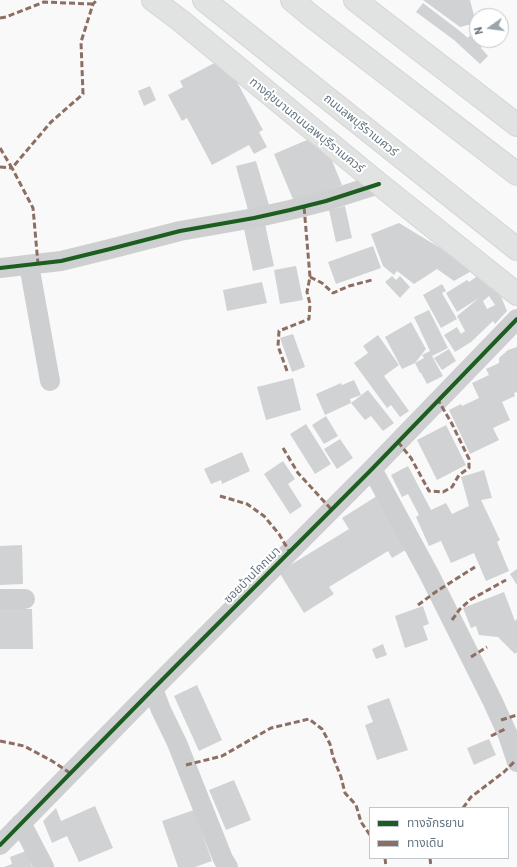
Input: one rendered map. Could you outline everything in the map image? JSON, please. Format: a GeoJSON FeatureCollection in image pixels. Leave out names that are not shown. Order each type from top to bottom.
{"type":"FeatureCollection","features":[{"type":"Feature","properties":{"kind":"main road","name":"ทางคู่ขนานถนนลพบุรีราเมศวร์"},"geometry":{"type":"LineString","coordinates":[[153,0],[517,294]]}},
{"type":"Feature","properties":{"kind":"main road"},"geometry":{"type":"LineString","coordinates":[[160,0],[180,21]]}},
{"type":"Feature","properties":{"kind":"main road","name":"ถนนลพบุรีราเมศวร์"},"geometry":{"type":"LineString","coordinates":[[204,0],[517,249]]}},
{"type":"Feature","properties":{"kind":"main road"},"geometry":{"type":"LineString","coordinates":[[292,0],[517,174]]}},
{"type":"Feature","properties":{"kind":"main road"},"geometry":{"type":"LineString","coordinates":[[355,0],[517,125]]}},
{"type":"Feature","properties":{"kind":"street"},"geometry":{"type":"LineString","coordinates":[[0,268],[60,261],[180,231],[290,210],[326,201],[379,184]]}},
{"type":"Feature","properties":{"kind":"street"},"geometry":{"type":"LineString","coordinates":[[29,265],[50,381]]}},
{"type":"Feature","properties":{"kind":"street","name":"ซอยบ้านโคกเมา"},"geometry":{"type":"LineString","coordinates":[[0,844],[372,469],[517,320]]}},
{"type":"Feature","properties":{"kind":"street"},"geometry":{"type":"LineString","coordinates":[[372,469],[429,574],[493,702],[508,735],[517,762]]}},
{"type":"Feature","properties":{"kind":"street"},"geometry":{"type":"LineString","coordinates":[[0,599],[25,598]]}},
{"type":"Feature","properties":{"kind":"street"},"geometry":{"type":"LineString","coordinates":[[153,689],[161,710],[177,743],[223,859],[228,867]]}},
{"type":"Feature","properties":{"kind":"street"},"geometry":{"type":"LineString","coordinates":[[21,823],[44,867]]}},
{"type":"Feature","properties":{"kind":"building"},"geometry":{"type":"Polygon","coordinates":[[[423,0],[470,0],[472,8],[469,8],[469,25],[460,27],[423,0]]]}},
{"type":"Feature","properties":{"kind":"building"},"geometry":{"type":"Polygon","coordinates":[[[423,3],[468,38],[469,36],[469,48],[481,48],[488,56],[480,64],[454,40],[416,12],[423,3]]]}},
{"type":"Feature","properties":{"kind":"building"},"geometry":{"type":"Polygon","coordinates":[[[224,58],[263,130],[259,132],[267,147],[254,154],[249,145],[212,165],[187,118],[182,121],[168,95],[183,87],[180,81],[224,58]]]}},
{"type":"Feature","properties":{"kind":"building"},"geometry":{"type":"Polygon","coordinates":[[[150,86],[156,100],[144,106],[138,91],[150,86]]]}},
{"type":"Feature","properties":{"kind":"building"},"geometry":{"type":"Polygon","coordinates":[[[321,134],[342,185],[295,204],[274,154],[321,134]]]}},
{"type":"Feature","properties":{"kind":"building"},"geometry":{"type":"Polygon","coordinates":[[[256,161],[269,205],[248,210],[236,166],[256,161]]]}},
{"type":"Feature","properties":{"kind":"building"},"geometry":{"type":"Polygon","coordinates":[[[345,206],[352,238],[336,242],[329,210],[345,206]]]}},
{"type":"Feature","properties":{"kind":"building"},"geometry":{"type":"Polygon","coordinates":[[[399,223],[475,269],[454,281],[437,269],[414,284],[397,271],[394,275],[383,266],[371,234],[399,223]]]}},
{"type":"Feature","properties":{"kind":"building"},"geometry":{"type":"Polygon","coordinates":[[[265,224],[274,266],[253,271],[244,229],[265,224]]]}},
{"type":"Feature","properties":{"kind":"building"},"geometry":{"type":"Polygon","coordinates":[[[373,246],[381,268],[336,284],[328,262],[373,246]]]}},
{"type":"Feature","properties":{"kind":"building"},"geometry":{"type":"Polygon","coordinates":[[[296,266],[303,300],[280,304],[274,270],[296,266]]]}},
{"type":"Feature","properties":{"kind":"building"},"geometry":{"type":"Polygon","coordinates":[[[483,272],[497,290],[496,291],[500,294],[507,311],[495,324],[493,321],[471,342],[455,352],[444,335],[457,327],[461,334],[465,331],[457,316],[479,298],[457,312],[446,293],[467,280],[469,282],[483,272]],[[489,296],[483,301],[487,309],[495,305],[489,296]]]}},
{"type":"Feature","properties":{"kind":"building"},"geometry":{"type":"Polygon","coordinates":[[[392,276],[396,280],[400,276],[410,287],[400,298],[385,282],[392,276]]]}},
{"type":"Feature","properties":{"kind":"building"},"geometry":{"type":"Polygon","coordinates":[[[262,282],[267,303],[227,311],[223,290],[262,282]]]}},
{"type":"Feature","properties":{"kind":"building"},"geometry":{"type":"Polygon","coordinates":[[[442,284],[446,291],[442,293],[457,319],[441,328],[423,295],[442,284]]]}},
{"type":"Feature","properties":{"kind":"building"},"geometry":{"type":"Polygon","coordinates":[[[429,310],[448,348],[432,356],[443,376],[427,384],[415,363],[424,358],[422,355],[430,351],[414,317],[429,310]]]}},
{"type":"Feature","properties":{"kind":"building"},"geometry":{"type":"Polygon","coordinates":[[[411,322],[426,349],[415,363],[402,369],[385,337],[411,322]]]}},
{"type":"Feature","properties":{"kind":"building"},"geometry":{"type":"Polygon","coordinates":[[[293,334],[305,367],[292,372],[280,338],[293,334]]]}},
{"type":"Feature","properties":{"kind":"building"},"geometry":{"type":"Polygon","coordinates":[[[378,335],[399,365],[384,376],[409,411],[400,417],[391,405],[387,408],[354,363],[368,353],[363,346],[378,335]]]}},
{"type":"Feature","properties":{"kind":"building"},"geometry":{"type":"Polygon","coordinates":[[[517,347],[517,392],[514,393],[515,396],[502,402],[510,420],[493,428],[499,440],[470,454],[449,410],[479,398],[472,383],[489,375],[486,369],[499,363],[499,358],[508,350],[517,347]]]}},
{"type":"Feature","properties":{"kind":"building"},"geometry":{"type":"Polygon","coordinates":[[[449,349],[456,361],[442,370],[434,358],[449,349]]]}},
{"type":"Feature","properties":{"kind":"building"},"geometry":{"type":"Polygon","coordinates":[[[293,378],[301,410],[266,420],[257,387],[293,378]]]}},
{"type":"Feature","properties":{"kind":"building"},"geometry":{"type":"Polygon","coordinates":[[[354,380],[361,395],[350,399],[351,403],[325,415],[316,394],[341,383],[342,385],[354,380]]]}},
{"type":"Feature","properties":{"kind":"building"},"geometry":{"type":"Polygon","coordinates":[[[368,390],[394,423],[383,431],[371,416],[365,420],[351,403],[368,390]]]}},
{"type":"Feature","properties":{"kind":"building"},"geometry":{"type":"Polygon","coordinates":[[[326,416],[338,436],[324,444],[312,425],[326,416]]]}},
{"type":"Feature","properties":{"kind":"building"},"geometry":{"type":"Polygon","coordinates":[[[306,424],[331,464],[315,474],[290,434],[306,424]]]}},
{"type":"Feature","properties":{"kind":"building"},"geometry":{"type":"Polygon","coordinates":[[[446,425],[466,465],[437,480],[417,440],[446,425]]]}},
{"type":"Feature","properties":{"kind":"building"},"geometry":{"type":"Polygon","coordinates":[[[340,439],[353,458],[337,469],[324,449],[340,439]]]}},
{"type":"Feature","properties":{"kind":"building"},"geometry":{"type":"Polygon","coordinates":[[[242,452],[250,471],[222,484],[221,480],[211,484],[204,469],[242,452]]]}},
{"type":"Feature","properties":{"kind":"building"},"geometry":{"type":"Polygon","coordinates":[[[283,461],[295,479],[288,484],[302,506],[290,514],[264,474],[283,461]]]}},
{"type":"Feature","properties":{"kind":"building"},"geometry":{"type":"Polygon","coordinates":[[[408,466],[431,510],[446,503],[452,514],[469,506],[461,477],[484,470],[492,498],[481,500],[500,540],[497,542],[509,571],[486,581],[474,553],[451,563],[441,541],[429,546],[416,517],[419,515],[408,494],[402,497],[391,475],[408,466]]]}},
{"type":"Feature","properties":{"kind":"building"},"geometry":{"type":"Polygon","coordinates":[[[377,496],[409,548],[392,558],[388,551],[329,587],[334,594],[304,613],[279,572],[349,529],[342,518],[377,496]]]}},
{"type":"Feature","properties":{"kind":"building"},"geometry":{"type":"Polygon","coordinates":[[[22,545],[23,584],[0,585],[0,546],[22,545]]]}},
{"type":"Feature","properties":{"kind":"building"},"geometry":{"type":"Polygon","coordinates":[[[517,569],[517,585],[510,574],[517,569]]]}},
{"type":"Feature","properties":{"kind":"building"},"geometry":{"type":"Polygon","coordinates":[[[504,592],[515,621],[517,619],[517,652],[515,654],[498,637],[479,635],[476,626],[471,628],[463,608],[504,592]]]}},
{"type":"Feature","properties":{"kind":"building"},"geometry":{"type":"Polygon","coordinates":[[[423,606],[429,624],[423,626],[428,640],[405,648],[395,616],[423,606]]]}},
{"type":"Feature","properties":{"kind":"building"},"geometry":{"type":"Polygon","coordinates":[[[0,609],[32,609],[33,649],[0,649],[0,609]]]}},
{"type":"Feature","properties":{"kind":"building"},"geometry":{"type":"Polygon","coordinates":[[[383,644],[387,655],[376,659],[372,649],[383,644]]]}},
{"type":"Feature","properties":{"kind":"building"},"geometry":{"type":"Polygon","coordinates":[[[197,685],[222,740],[199,751],[174,696],[197,685]]]}},
{"type":"Feature","properties":{"kind":"building"},"geometry":{"type":"Polygon","coordinates":[[[389,698],[408,750],[377,760],[365,725],[373,722],[367,706],[389,698]]]}},
{"type":"Feature","properties":{"kind":"building"},"geometry":{"type":"Polygon","coordinates":[[[489,739],[496,755],[474,765],[467,748],[489,739]]]}},
{"type":"Feature","properties":{"kind":"building"},"geometry":{"type":"Polygon","coordinates":[[[234,780],[251,820],[226,830],[209,790],[234,780]]]}},
{"type":"Feature","properties":{"kind":"building"},"geometry":{"type":"Polygon","coordinates":[[[95,806],[113,848],[79,862],[67,836],[52,843],[43,821],[56,808],[61,821],[95,806]]]}},
{"type":"Feature","properties":{"kind":"building"},"geometry":{"type":"Polygon","coordinates":[[[194,810],[212,861],[195,867],[178,867],[162,821],[194,810]]]}},
{"type":"Feature","properties":{"kind":"building"},"geometry":{"type":"Polygon","coordinates":[[[26,851],[32,867],[4,867],[12,864],[10,857],[26,851]]]}},
{"type":"Feature","properties":{"kind":"marked path"},"geometry":{"type":"LineString","coordinates":[[0,148],[12,168],[51,122],[83,94],[81,42],[93,4],[97,0]]}},
{"type":"Feature","properties":{"kind":"marked path"},"geometry":{"type":"LineString","coordinates":[[0,18],[44,2],[93,4]]}},
{"type":"Feature","properties":{"kind":"marked path"},"geometry":{"type":"LineString","coordinates":[[0,167],[12,168],[33,208],[38,264]]}},
{"type":"Feature","properties":{"kind":"marked path"},"geometry":{"type":"LineString","coordinates":[[287,371],[278,346],[279,331],[309,319],[310,304],[307,292],[310,277],[304,206]]}},
{"type":"Feature","properties":{"kind":"marked path"},"geometry":{"type":"LineString","coordinates":[[310,277],[322,283],[333,293],[349,286],[372,280]]}},
{"type":"Feature","properties":{"kind":"marked path"},"geometry":{"type":"LineString","coordinates":[[398,442],[411,458],[429,491],[443,492],[452,487],[459,475],[469,468],[469,459],[452,424],[438,400]]}},
{"type":"Feature","properties":{"kind":"marked path"},"geometry":{"type":"LineString","coordinates":[[283,448],[298,473],[331,509]]}},
{"type":"Feature","properties":{"kind":"marked path"},"geometry":{"type":"LineString","coordinates":[[220,496],[247,504],[264,516],[279,534],[289,551]]}},
{"type":"Feature","properties":{"kind":"marked path"},"geometry":{"type":"LineString","coordinates":[[418,605],[475,567]]}},
{"type":"Feature","properties":{"kind":"marked path"},"geometry":{"type":"LineString","coordinates":[[452,620],[460,609],[470,600],[506,580]]}},
{"type":"Feature","properties":{"kind":"marked path"},"geometry":{"type":"LineString","coordinates":[[471,657],[487,647]]}},
{"type":"Feature","properties":{"kind":"marked path"},"geometry":{"type":"LineString","coordinates":[[501,720],[517,715]]}},
{"type":"Feature","properties":{"kind":"marked path"},"geometry":{"type":"LineString","coordinates":[[186,765],[222,756],[271,728],[309,719],[322,729],[330,744],[345,793],[356,805],[361,822],[369,834]]}},
{"type":"Feature","properties":{"kind":"marked path"},"geometry":{"type":"LineString","coordinates":[[491,736],[505,729]]}},
{"type":"Feature","properties":{"kind":"marked path"},"geometry":{"type":"LineString","coordinates":[[0,741],[24,746],[52,761],[70,773]]}},
{"type":"Feature","properties":{"kind":"marked path"},"geometry":{"type":"LineString","coordinates":[[464,807],[471,797],[504,772],[516,760]]}},
{"type":"Feature","properties":{"kind":"marked path"},"geometry":{"type":"LineString","coordinates":[[385,859],[386,867]]}},
{"type":"Feature","properties":{"kind":"marked path"},"geometry":{"type":"LineString","coordinates":[[430,859],[431,867]]}},
{"type":"Feature","properties":{"kind":"cycle path"},"geometry":{"type":"LineString","coordinates":[[0,268],[61,261],[180,231],[290,210],[326,201],[379,184]]}},
{"type":"Feature","properties":{"kind":"cycle path"},"geometry":{"type":"LineString","coordinates":[[0,845],[372,469],[517,319]]}}]}
